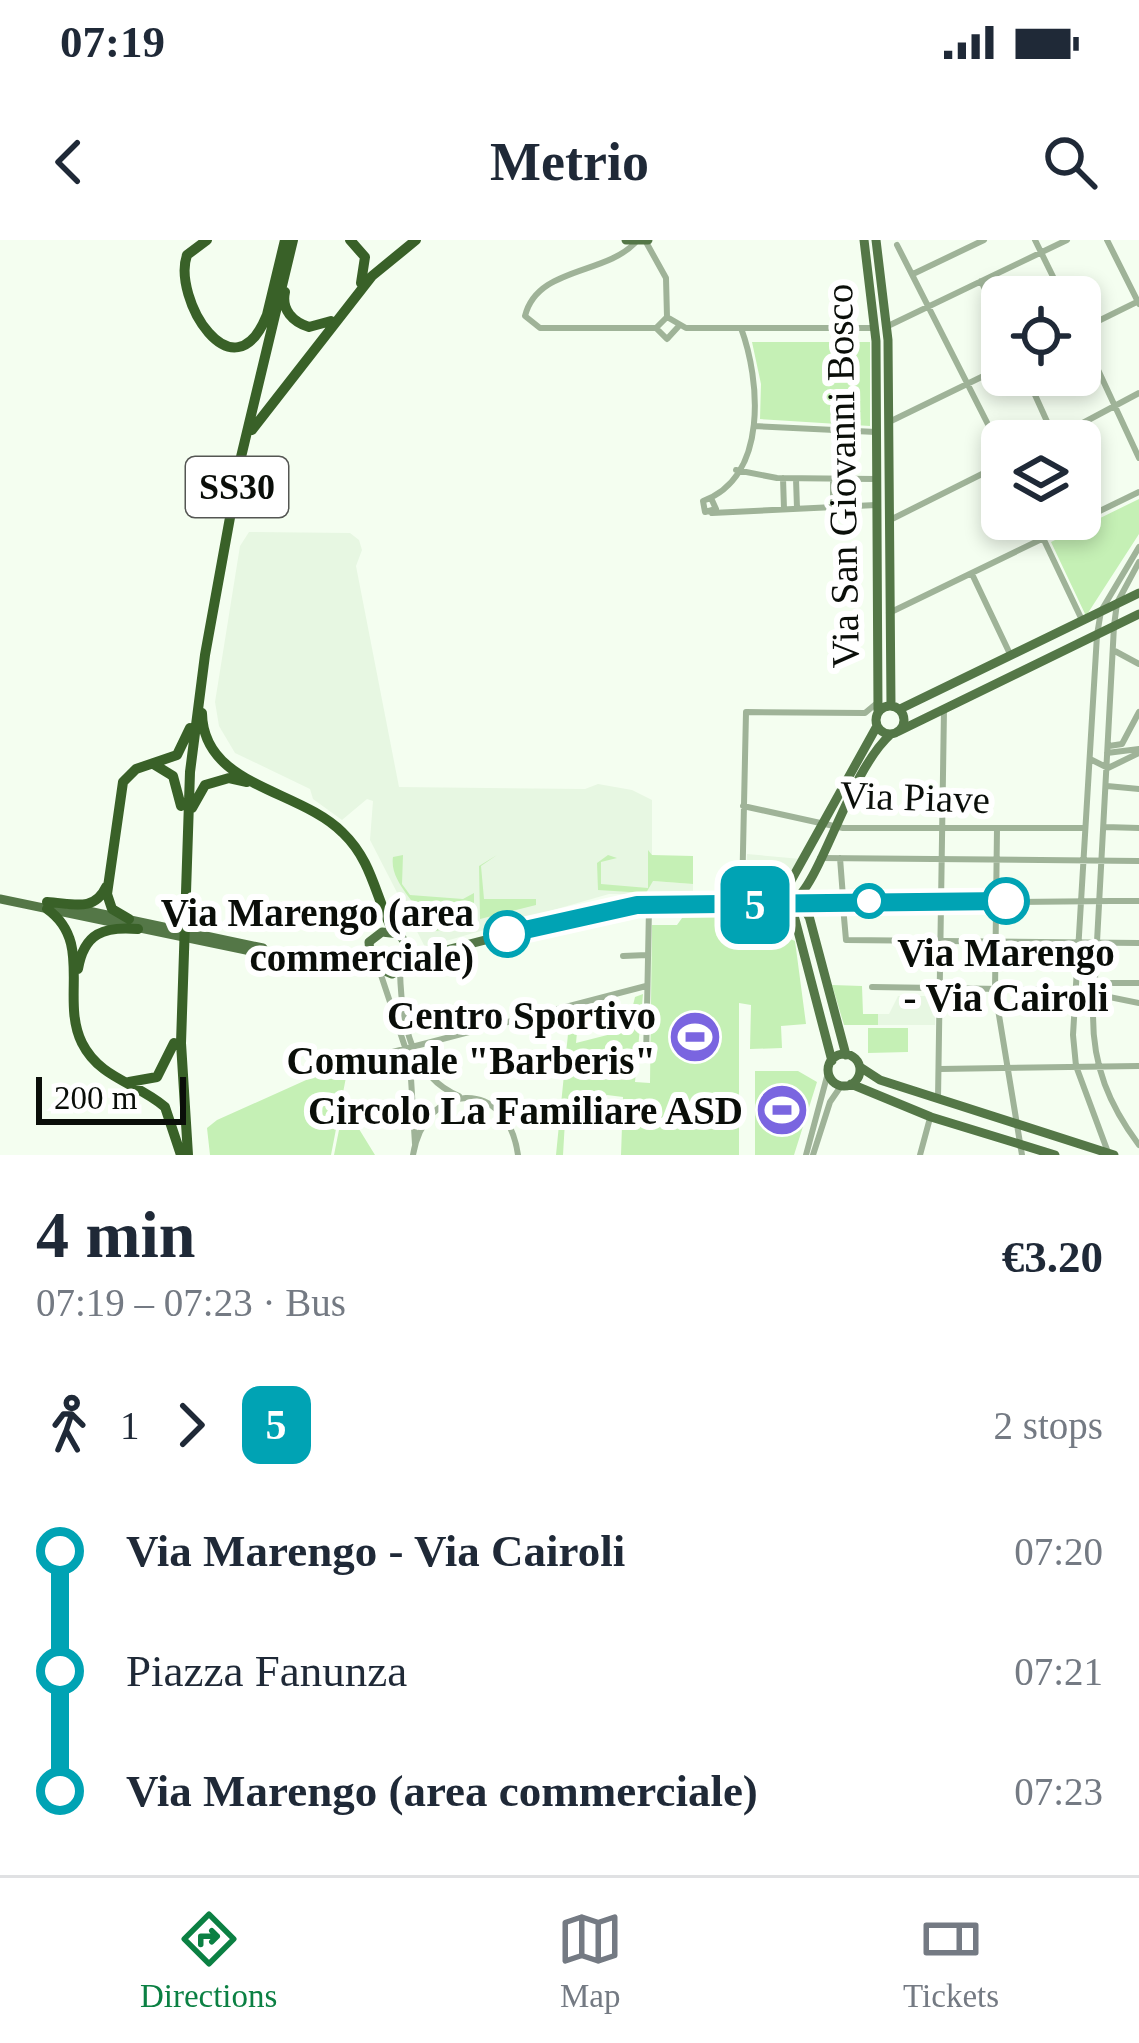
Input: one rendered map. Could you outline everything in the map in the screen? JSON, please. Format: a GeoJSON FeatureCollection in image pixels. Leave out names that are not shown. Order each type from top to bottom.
{"type":"FeatureCollection","features":[{"type":"Feature","properties":{"kind":"highway"},"geometry":{"type":"LineString","coordinates":[[207,240],[187,255],[183,273],[213,340],[229,347],[246,345],[256,339],[268,312]]}},
{"type":"Feature","properties":{"kind":"highway"},"geometry":{"type":"LineString","coordinates":[[350,240],[361,249],[366,265],[358,292]]}},
{"type":"Feature","properties":{"kind":"highway"},"geometry":{"type":"LineString","coordinates":[[236,498],[258,418],[358,292],[392,254],[416,240]]}},
{"type":"Feature","properties":{"kind":"highway"},"geometry":{"type":"LineString","coordinates":[[288,247],[284,300],[290,316],[309,327],[339,316]]}},
{"type":"Feature","properties":{"kind":"highway","name":"SS30"},"geometry":{"type":"LineString","coordinates":[[182,897],[182,806],[217,551],[268,312],[288,247]]}},
{"type":"Feature","properties":{"kind":"highway","name":"SS30"},"geometry":{"type":"LineString","coordinates":[[176,1111],[185,834],[201,682],[288,247]]}},
{"type":"Feature","properties":{"kind":"highway"},"geometry":{"type":"LineString","coordinates":[[201,682],[202,719],[210,747],[227,767],[305,803],[345,834],[374,875],[393,932]]}},
{"type":"Feature","properties":{"kind":"highway"},"geometry":{"type":"LineString","coordinates":[[47,905],[84,906],[102,896],[123,782],[136,769],[177,755],[190,728]]}},
{"type":"Feature","properties":{"kind":"highway"},"geometry":{"type":"LineString","coordinates":[[152,764],[173,776],[182,806]]}},
{"type":"Feature","properties":{"kind":"highway"},"geometry":{"type":"LineString","coordinates":[[185,834],[196,794],[205,785],[229,778],[259,784]]}},
{"type":"Feature","properties":{"kind":"highway"},"geometry":{"type":"LineString","coordinates":[[107,884],[112,909],[133,924]]}},
{"type":"Feature","properties":{"kind":"highway"},"geometry":{"type":"LineString","coordinates":[[47,905],[68,931],[84,1047],[116,1078],[176,1111]]}},
{"type":"Feature","properties":{"kind":"highway"},"geometry":{"type":"LineString","coordinates":[[379,933],[386,915]]}},
{"type":"Feature","properties":{"kind":"highway"},"geometry":{"type":"LineString","coordinates":[[75,978],[82,950],[95,934],[133,924]]}},
{"type":"Feature","properties":{"kind":"highway","name":"SS30"},"geometry":{"type":"LineString","coordinates":[[180,970],[174,1043],[176,1111],[184,1154]]}},
{"type":"Feature","properties":{"kind":"highway"},"geometry":{"type":"LineString","coordinates":[[116,1078],[152,1080],[166,1066],[174,1043]]}},
{"type":"Feature","properties":{"kind":"main road","name":"Via San Giovanni Bosco"},"geometry":{"type":"LineString","coordinates":[[864,240],[875,328],[876,506],[882,521]]}},
{"type":"Feature","properties":{"kind":"main road","name":"Via San Giovanni Bosco"},"geometry":{"type":"LineString","coordinates":[[800,898],[828,823],[877,726],[889,422],[888,326],[876,240]]}},
{"type":"Feature","properties":{"kind":"main road"},"geometry":{"type":"LineString","coordinates":[[875,328],[888,326]]}},
{"type":"Feature","properties":{"kind":"main road"},"geometry":{"type":"LineString","coordinates":[[876,428],[889,422]]}},
{"type":"Feature","properties":{"kind":"main road"},"geometry":{"type":"LineString","coordinates":[[895,707],[1012,658],[1138,593]]}},
{"type":"Feature","properties":{"kind":"main road","name":"Via San Giovanni Bosco"},"geometry":{"type":"LineString","coordinates":[[800,898],[813,877],[828,823],[904,721],[895,707],[882,614]]}},
{"type":"Feature","properties":{"kind":"main road"},"geometry":{"type":"LineString","coordinates":[[877,726],[894,733],[1139,614]]}},
{"type":"Feature","properties":{"kind":"main road","name":"Via San Giovanni Bosco"},"geometry":{"type":"LineString","coordinates":[[878,706],[895,707]]}},
{"type":"Feature","properties":{"kind":"main road"},"geometry":{"type":"LineString","coordinates":[[0,896],[312,964],[376,969],[404,967],[423,956],[596,910],[800,898]]}},
{"type":"Feature","properties":{"kind":"main road"},"geometry":{"type":"LineString","coordinates":[[133,924],[326,960],[350,960],[367,951],[379,933],[393,932],[409,949],[427,950],[612,902],[800,898]]}},
{"type":"Feature","properties":{"kind":"main road"},"geometry":{"type":"LineString","coordinates":[[800,898],[847,1055],[860,1067],[880,1080],[1111,1154]]}},
{"type":"Feature","properties":{"kind":"main road"},"geometry":{"type":"LineString","coordinates":[[800,898],[793,918],[832,1080],[1021,1150],[1055,1155]]}},
{"type":"Feature","properties":{"kind":"main road"},"geometry":{"type":"LineString","coordinates":[[404,967],[409,949]]}},
{"type":"Feature","properties":{"kind":"main road"},"geometry":{"type":"LineString","coordinates":[[367,951],[376,969]]}},
{"type":"Feature","properties":{"kind":"main road"},"geometry":{"type":"LineString","coordinates":[[830,1065],[847,1055]]}},
{"type":"Feature","properties":{"kind":"main road"},"geometry":{"type":"LineString","coordinates":[[846,1085],[860,1067]]}},
{"type":"Feature","properties":{"kind":"street"},"geometry":{"type":"LineString","coordinates":[[913,274],[983,240]]}},
{"type":"Feature","properties":{"kind":"street"},"geometry":{"type":"LineString","coordinates":[[1035,240],[1052,276]]}},
{"type":"Feature","properties":{"kind":"street"},"geometry":{"type":"LineString","coordinates":[[992,276],[1067,240]]}},
{"type":"Feature","properties":{"kind":"street"},"geometry":{"type":"LineString","coordinates":[[1101,320],[1139,302],[1107,240]]}},
{"type":"Feature","properties":{"kind":"street"},"geometry":{"type":"LineString","coordinates":[[678,327],[667,339],[656,328],[537,327],[524,314],[538,292],[618,259],[636,241],[664,271],[667,316],[678,327],[875,328]]}},
{"type":"Feature","properties":{"kind":"street"},"geometry":{"type":"LineString","coordinates":[[897,244],[986,420]]}},
{"type":"Feature","properties":{"kind":"street"},"geometry":{"type":"LineString","coordinates":[[888,326],[981,281]]}},
{"type":"Feature","properties":{"kind":"street"},"geometry":{"type":"LineString","coordinates":[[656,328],[667,316]]}},
{"type":"Feature","properties":{"kind":"street"},"geometry":{"type":"LineString","coordinates":[[711,513],[754,425],[755,379],[741,328]]}},
{"type":"Feature","properties":{"kind":"street"},"geometry":{"type":"LineString","coordinates":[[1101,377],[1139,458]]}},
{"type":"Feature","properties":{"kind":"street"},"geometry":{"type":"LineString","coordinates":[[889,422],[981,378]]}},
{"type":"Feature","properties":{"kind":"street"},"geometry":{"type":"LineString","coordinates":[[1093,420],[1138,396]]}},
{"type":"Feature","properties":{"kind":"street"},"geometry":{"type":"LineString","coordinates":[[754,425],[876,428]]}},
{"type":"Feature","properties":{"kind":"street"},"geometry":{"type":"LineString","coordinates":[[736,470],[796,479],[876,479]]}},
{"type":"Feature","properties":{"kind":"street"},"geometry":{"type":"LineString","coordinates":[[882,521],[981,474]]}},
{"type":"Feature","properties":{"kind":"street"},"geometry":{"type":"LineString","coordinates":[[783,478],[784,509]]}},
{"type":"Feature","properties":{"kind":"street"},"geometry":{"type":"LineString","coordinates":[[796,479],[797,508]]}},
{"type":"Feature","properties":{"kind":"street"},"geometry":{"type":"LineString","coordinates":[[833,479],[833,507]]}},
{"type":"Feature","properties":{"kind":"street"},"geometry":{"type":"LineString","coordinates":[[846,479],[846,507]]}},
{"type":"Feature","properties":{"kind":"street"},"geometry":{"type":"LineString","coordinates":[[1101,511],[1139,492]]}},
{"type":"Feature","properties":{"kind":"street"},"geometry":{"type":"LineString","coordinates":[[714,501],[728,511]]}},
{"type":"Feature","properties":{"kind":"street"},"geometry":{"type":"LineString","coordinates":[[714,501],[701,506],[711,513],[876,506]]}},
{"type":"Feature","properties":{"kind":"street"},"geometry":{"type":"LineString","coordinates":[[882,614],[1042,540]]}},
{"type":"Feature","properties":{"kind":"street"},"geometry":{"type":"LineString","coordinates":[[1044,540],[1084,623]]}},
{"type":"Feature","properties":{"kind":"street"},"geometry":{"type":"LineString","coordinates":[[1111,1154],[1076,1066],[1075,990],[1097,635],[1101,611],[1139,547]]}},
{"type":"Feature","properties":{"kind":"street"},"geometry":{"type":"LineString","coordinates":[[1139,562],[1117,603],[1114,626],[1095,995],[1098,1066],[1121,1120],[1139,1145]]}},
{"type":"Feature","properties":{"kind":"street"},"geometry":{"type":"LineString","coordinates":[[972,574],[1012,658]]}},
{"type":"Feature","properties":{"kind":"street"},"geometry":{"type":"LineString","coordinates":[[1128,580],[1138,593]]}},
{"type":"Feature","properties":{"kind":"street"},"geometry":{"type":"LineString","coordinates":[[1082,643],[1096,656]]}},
{"type":"Feature","properties":{"kind":"street"},"geometry":{"type":"LineString","coordinates":[[1113,650],[1139,664]]}},
{"type":"Feature","properties":{"kind":"street"},"geometry":{"type":"LineString","coordinates":[[742,897],[746,712],[867,712],[878,706]]}},
{"type":"Feature","properties":{"kind":"street"},"geometry":{"type":"LineString","coordinates":[[938,1099],[944,709]]}},
{"type":"Feature","properties":{"kind":"street"},"geometry":{"type":"LineString","coordinates":[[1122,761],[1132,747],[1139,712]]}},
{"type":"Feature","properties":{"kind":"street"},"geometry":{"type":"LineString","coordinates":[[1108,756],[1122,744],[1132,747]]}},
{"type":"Feature","properties":{"kind":"street"},"geometry":{"type":"LineString","coordinates":[[1090,756],[1108,756],[1132,747]]}},
{"type":"Feature","properties":{"kind":"street"},"geometry":{"type":"LineString","coordinates":[[1122,761],[1132,747]]}},
{"type":"Feature","properties":{"kind":"street"},"geometry":{"type":"LineString","coordinates":[[1090,756],[1122,761]]}},
{"type":"Feature","properties":{"kind":"street"},"geometry":{"type":"LineString","coordinates":[[1107,786],[1139,789]]}},
{"type":"Feature","properties":{"kind":"street","name":"Via Piave"},"geometry":{"type":"LineString","coordinates":[[743,806],[828,823],[1086,828]]}},
{"type":"Feature","properties":{"kind":"street"},"geometry":{"type":"LineString","coordinates":[[1105,827],[1139,828]]}},
{"type":"Feature","properties":{"kind":"street"},"geometry":{"type":"LineString","coordinates":[[997,828],[995,991],[1021,1150]]}},
{"type":"Feature","properties":{"kind":"street"},"geometry":{"type":"LineString","coordinates":[[820,858],[1139,861]]}},
{"type":"Feature","properties":{"kind":"street"},"geometry":{"type":"LineString","coordinates":[[840,858],[846,898]]}},
{"type":"Feature","properties":{"kind":"street"},"geometry":{"type":"LineString","coordinates":[[800,898],[865,901]]}},
{"type":"Feature","properties":{"kind":"street"},"geometry":{"type":"LineString","coordinates":[[800,898],[843,906],[845,940],[1139,943]]}},
{"type":"Feature","properties":{"kind":"street"},"geometry":{"type":"LineString","coordinates":[[837,904],[1139,901]]}},
{"type":"Feature","properties":{"kind":"street"},"geometry":{"type":"LineString","coordinates":[[646,1060],[649,905]]}},
{"type":"Feature","properties":{"kind":"street"},"geometry":{"type":"LineString","coordinates":[[623,956],[647,955]]}},
{"type":"Feature","properties":{"kind":"street"},"geometry":{"type":"LineString","coordinates":[[404,967],[415,1094],[413,1155]]}},
{"type":"Feature","properties":{"kind":"street"},"geometry":{"type":"LineString","coordinates":[[376,969],[409,1047],[439,1088],[495,1104],[507,1117],[518,1155]]}},
{"type":"Feature","properties":{"kind":"street"},"geometry":{"type":"LineString","coordinates":[[1096,983],[1139,983]]}},
{"type":"Feature","properties":{"kind":"street"},"geometry":{"type":"LineString","coordinates":[[335,1067],[646,986]]}},
{"type":"Feature","properties":{"kind":"street"},"geometry":{"type":"LineString","coordinates":[[872,987],[1075,990],[1139,1003]]}},
{"type":"Feature","properties":{"kind":"street"},"geometry":{"type":"LineString","coordinates":[[809,1155],[830,1065]]}},
{"type":"Feature","properties":{"kind":"street"},"geometry":{"type":"LineString","coordinates":[[940,1069],[1139,1066]]}},
{"type":"Feature","properties":{"kind":"street"},"geometry":{"type":"LineString","coordinates":[[809,1155],[830,1102],[846,1085]]}},
{"type":"Feature","properties":{"kind":"street"},"geometry":{"type":"LineString","coordinates":[[415,1144],[437,1110],[463,1097]]}},
{"type":"Feature","properties":{"kind":"street"},"geometry":{"type":"LineString","coordinates":[[920,1152],[931,1117]]}},
{"type":"Feature","properties":{"kind":"shaded area"},"geometry":{"type":"Polygon","coordinates":[[[249,532],[350,533],[359,540],[362,550],[356,566],[399,787],[585,789],[598,784],[632,790],[652,800],[652,881],[693,884],[693,895],[609,894],[425,947],[370,840],[373,801],[367,799],[342,820],[313,799],[310,789],[235,753],[219,726],[215,702],[240,546],[249,532]]]}},
{"type":"Feature","properties":{"kind":"shaded area"},"geometry":{"type":"Polygon","coordinates":[[[747,854],[801,859],[784,891],[746,894],[747,854]]]}},
{"type":"Feature","properties":{"kind":"shaded area"},"geometry":{"type":"Polygon","coordinates":[[[898,996],[936,996],[935,1025],[878,1025],[878,1014],[889,1014],[898,996]]]}},
{"type":"Feature","properties":{"kind":"green space"},"geometry":{"type":"Polygon","coordinates":[[[752,342],[870,342],[870,426],[760,419],[761,384],[752,342]]]}},
{"type":"Feature","properties":{"kind":"green space"},"geometry":{"type":"Polygon","coordinates":[[[1139,499],[1139,534],[1086,616],[1051,542],[1101,540],[1101,518],[1139,499]]]}},
{"type":"Feature","properties":{"kind":"green space"},"geometry":{"type":"Polygon","coordinates":[[[648,850],[652,855],[693,856],[693,884],[653,881],[646,893],[598,890],[597,863],[608,855],[617,858],[601,862],[601,884],[648,888],[648,850]]]}},
{"type":"Feature","properties":{"kind":"green space"},"geometry":{"type":"Polygon","coordinates":[[[403,855],[402,884],[410,895],[463,899],[474,893],[474,922],[436,931],[426,927],[396,876],[393,857],[403,855]]]}},
{"type":"Feature","properties":{"kind":"green space"},"geometry":{"type":"Polygon","coordinates":[[[497,855],[481,866],[484,899],[536,899],[536,905],[480,919],[479,866],[497,855]]]}},
{"type":"Feature","properties":{"kind":"green space"},"geometry":{"type":"Polygon","coordinates":[[[687,911],[783,913],[786,937],[795,941],[806,1024],[781,1026],[782,1048],[750,1049],[751,1005],[739,1003],[739,1155],[621,1155],[623,1097],[607,1095],[605,1106],[591,1097],[585,1105],[580,1102],[571,1121],[565,1121],[563,1155],[556,1155],[570,1014],[579,1011],[576,1043],[627,1030],[635,997],[643,994],[635,1082],[650,1083],[652,925],[677,925],[687,911]]]}},
{"type":"Feature","properties":{"kind":"green space"},"geometry":{"type":"Polygon","coordinates":[[[832,985],[862,986],[863,1014],[878,1014],[878,1025],[844,1025],[832,985]]]}},
{"type":"Feature","properties":{"kind":"green space"},"geometry":{"type":"Polygon","coordinates":[[[868,1028],[908,1028],[908,1052],[868,1053],[868,1028]]]}},
{"type":"Feature","properties":{"kind":"green space"},"geometry":{"type":"Polygon","coordinates":[[[335,1067],[347,1072],[331,1155],[210,1155],[207,1128],[217,1120],[335,1067]]]}},
{"type":"Feature","properties":{"kind":"green space","name":"Circolo La Familiare ASD"},"geometry":{"type":"Polygon","coordinates":[[[755,1071],[798,1071],[817,1082],[794,1155],[755,1155],[755,1071]]]}},
{"type":"Feature","properties":{"kind":"green space"},"geometry":{"type":"Polygon","coordinates":[[[341,1120],[359,1129],[375,1155],[334,1155],[341,1120]]]}},
{"type":"Feature","properties":{"kind":"bus line","name":"5"},"geometry":{"type":"LineString","coordinates":[[507,934],[596,910],[637,905],[1006,901]]}},
{"type":"Feature","properties":{"kind":"place","name":"Via Marengo - Via Cairoli"},"geometry":{"type":"Point","coordinates":[1006,901]}},
{"type":"Feature","properties":{"kind":"place","name":"Via Marengo (area commerciale)"},"geometry":{"type":"Point","coordinates":[507,934]}},
{"type":"Feature","properties":{"kind":"place","name":"Centro Sportivo Comunale \"Barberis\""},"geometry":{"type":"Point","coordinates":[695,1037]}},
{"type":"Feature","properties":{"kind":"place","name":"Circolo La Familiare ASD"},"geometry":{"type":"Point","coordinates":[782,1110]}}]}
